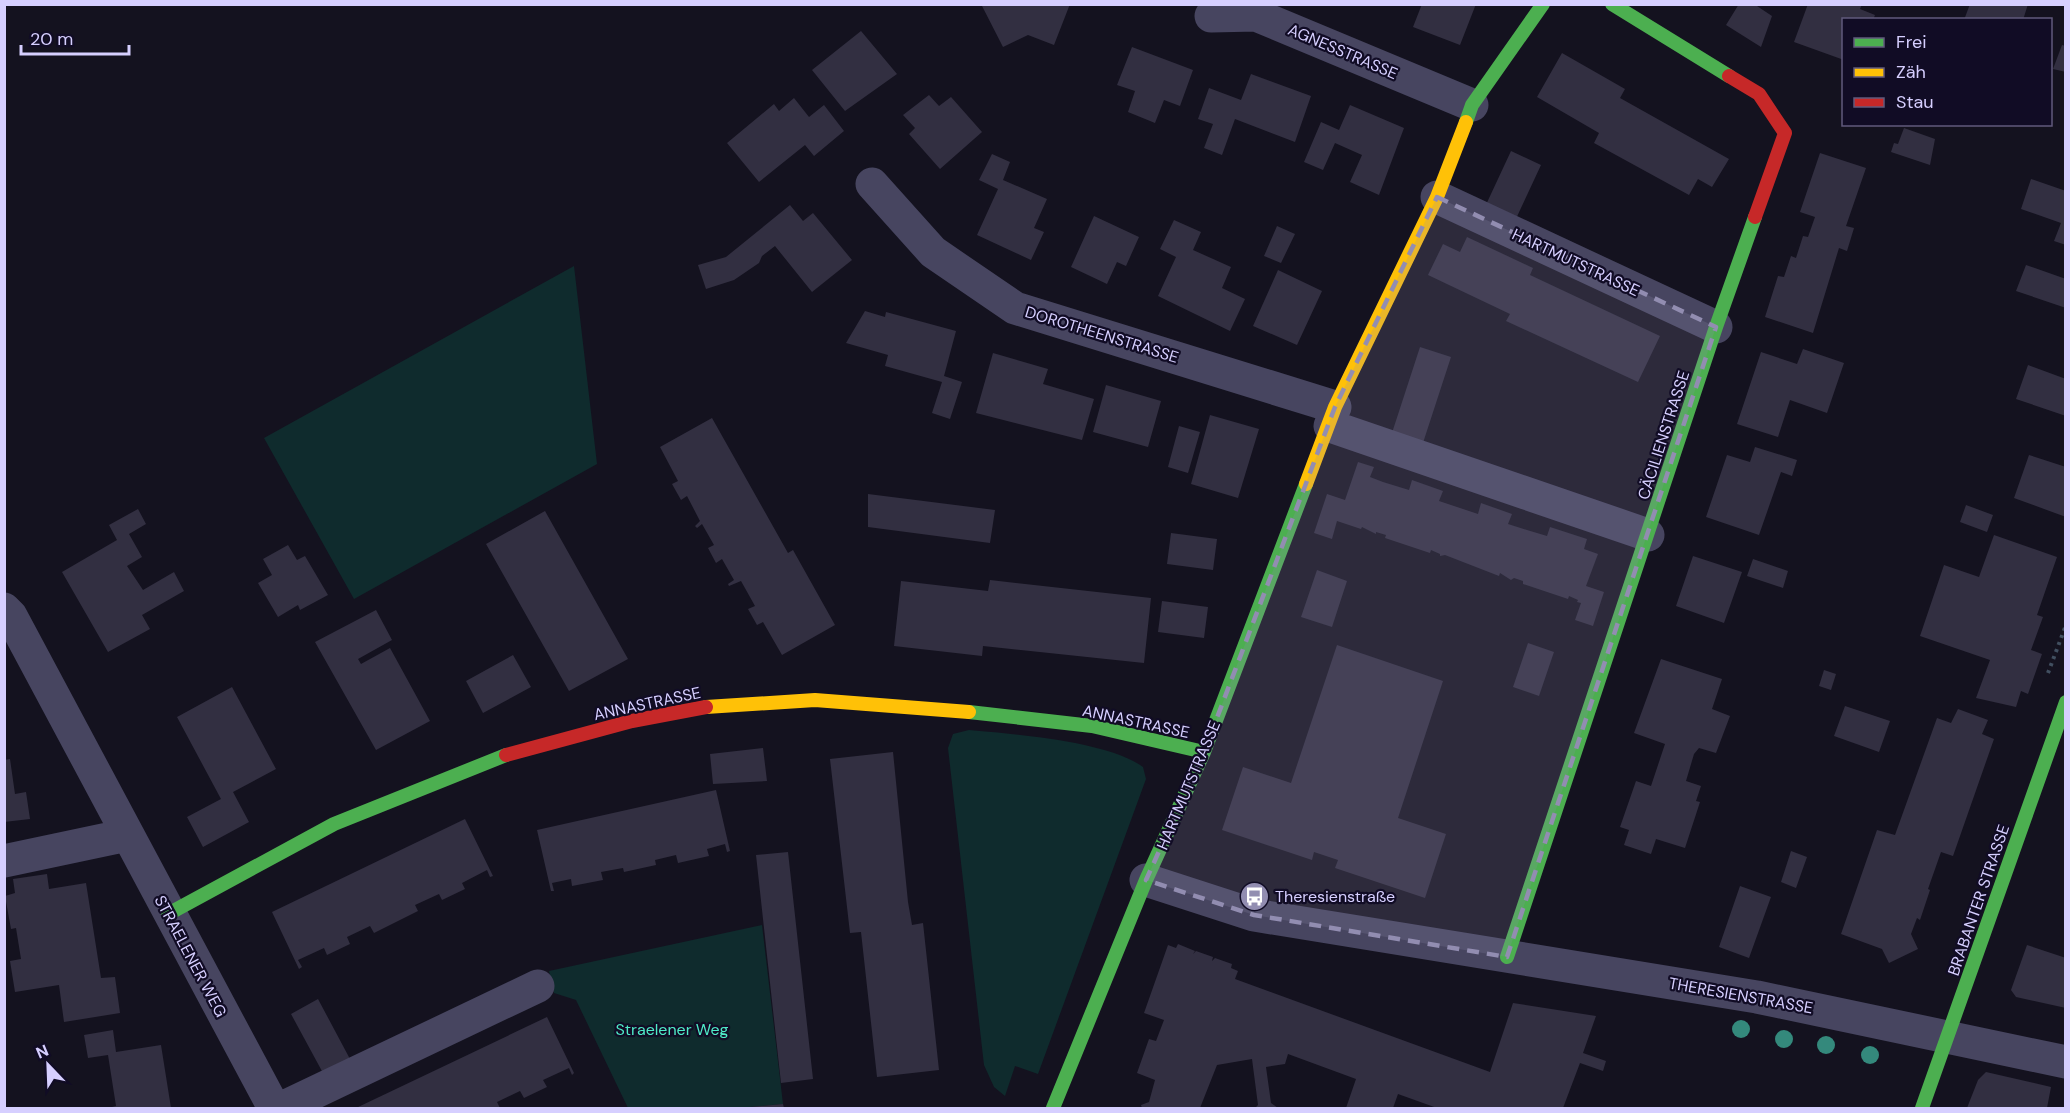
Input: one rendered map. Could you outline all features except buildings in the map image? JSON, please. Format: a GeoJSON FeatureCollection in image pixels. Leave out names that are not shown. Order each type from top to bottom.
{"type":"FeatureCollection","features":[{"type":"Feature","properties":{"kind":"street","name":"HARTMUTSTRASSE"},"geometry":{"type":"LineString","coordinates":[[1053,1108],[1146,880],[1204,752],[1332,416],[1437,197],[1472,105],[1543,4]]}},
{"type":"Feature","properties":{"kind":"street","name":"CÄCILIENSTRASSE"},"geometry":{"type":"LineString","coordinates":[[1507,957],[1716,327],[1785,133],[1759,94],[1612,4]]}},
{"type":"Feature","properties":{"kind":"street","name":"AGNESSTRASSE"},"geometry":{"type":"LineString","coordinates":[[1211,16],[1256,15],[1472,105]]}},
{"type":"Feature","properties":{"kind":"street","name":"DOROTHEENSTRASSE"},"geometry":{"type":"LineString","coordinates":[[872,184],[933,252],[1016,308],[1332,416]]}},
{"type":"Feature","properties":{"kind":"street","name":"HARTMUTSTRASSE"},"geometry":{"type":"LineString","coordinates":[[1437,197],[1716,327]]}},
{"type":"Feature","properties":{"kind":"street"},"geometry":{"type":"LineString","coordinates":[[1332,416],[1648,534]]}},
{"type":"Feature","properties":{"kind":"street","name":"STRAELENER WEG"},"geometry":{"type":"LineString","coordinates":[[4,609],[11,616],[168,914],[274,1108]]}},
{"type":"Feature","properties":{"kind":"street","name":"ANNASTRASSE"},"geometry":{"type":"LineString","coordinates":[[168,914],[334,824],[495,758],[632,721],[696,708],[815,700],[931,708],[1092,726],[1204,752]]}},
{"type":"Feature","properties":{"kind":"street","name":"BRABANTER STRASSE"},"geometry":{"type":"LineString","coordinates":[[1922,1108],[2066,702]]}},
{"type":"Feature","properties":{"kind":"street"},"geometry":{"type":"LineString","coordinates":[[4,861],[127,835]]}},
{"type":"Feature","properties":{"kind":"street","name":"THERESIENSTRASSE"},"geometry":{"type":"LineString","coordinates":[[1146,880],[1254,915],[1757,997],[2066,1062]]}},
{"type":"Feature","properties":{"kind":"street"},"geometry":{"type":"LineString","coordinates":[[282,1108],[538,986]]}},
{"type":"Feature","properties":{"kind":"highlighted area"},"geometry":{"type":"Polygon","coordinates":[[[1437,197],[1716,327],[1507,957],[1254,915],[1146,880],[1204,752],[1335,407],[1437,197]]]}},
{"type":"Feature","properties":{"kind":"green space"},"geometry":{"type":"Polygon","coordinates":[[[574,266],[597,464],[354,599],[264,438],[574,266]]]}},
{"type":"Feature","properties":{"kind":"green space"},"geometry":{"type":"Polygon","coordinates":[[[969,730],[1060,740],[1107,751],[1143,767],[1146,779],[1038,1074],[1015,1066],[1005,1096],[994,1087],[984,1065],[948,748],[953,734],[969,730]]]}},
{"type":"Feature","properties":{"kind":"green space","name":"Straelener Weg"},"geometry":{"type":"Polygon","coordinates":[[[762,925],[783,1104],[739,1108],[628,1108],[576,1000],[554,993],[549,971],[762,925]]]}},
{"type":"Feature","properties":{"kind":"traffic: fast"},"geometry":{"type":"LineString","coordinates":[[1466,122],[1472,105],[1543,4]]}},
{"type":"Feature","properties":{"kind":"traffic: fast"},"geometry":{"type":"LineString","coordinates":[[1612,4],[1729,76]]}},
{"type":"Feature","properties":{"kind":"traffic: fast"},"geometry":{"type":"LineString","coordinates":[[1507,957],[1716,327],[1755,217]]}},
{"type":"Feature","properties":{"kind":"traffic: fast"},"geometry":{"type":"LineString","coordinates":[[1053,1108],[1146,880],[1204,752],[1306,484]]}},
{"type":"Feature","properties":{"kind":"traffic: fast"},"geometry":{"type":"LineString","coordinates":[[1922,1108],[2066,702]]}},
{"type":"Feature","properties":{"kind":"traffic: fast"},"geometry":{"type":"LineString","coordinates":[[969,712],[1092,726],[1204,752]]}},
{"type":"Feature","properties":{"kind":"traffic: fast"},"geometry":{"type":"LineString","coordinates":[[168,914],[334,824],[506,755]]}},
{"type":"Feature","properties":{"kind":"traffic: slow"},"geometry":{"type":"LineString","coordinates":[[1306,484],[1335,407],[1437,197],[1466,122]]}},
{"type":"Feature","properties":{"kind":"traffic: slow"},"geometry":{"type":"LineString","coordinates":[[706,707],[815,700],[969,712]]}},
{"type":"Feature","properties":{"kind":"traffic: jam"},"geometry":{"type":"LineString","coordinates":[[1729,76],[1759,94],[1785,133],[1755,217]]}},
{"type":"Feature","properties":{"kind":"traffic: jam"},"geometry":{"type":"LineString","coordinates":[[506,755],[632,721],[706,707]]}},
{"type":"Feature","properties":{"kind":"place","name":"Theresienstraße"},"geometry":{"type":"Point","coordinates":[1254,896]}}]}
